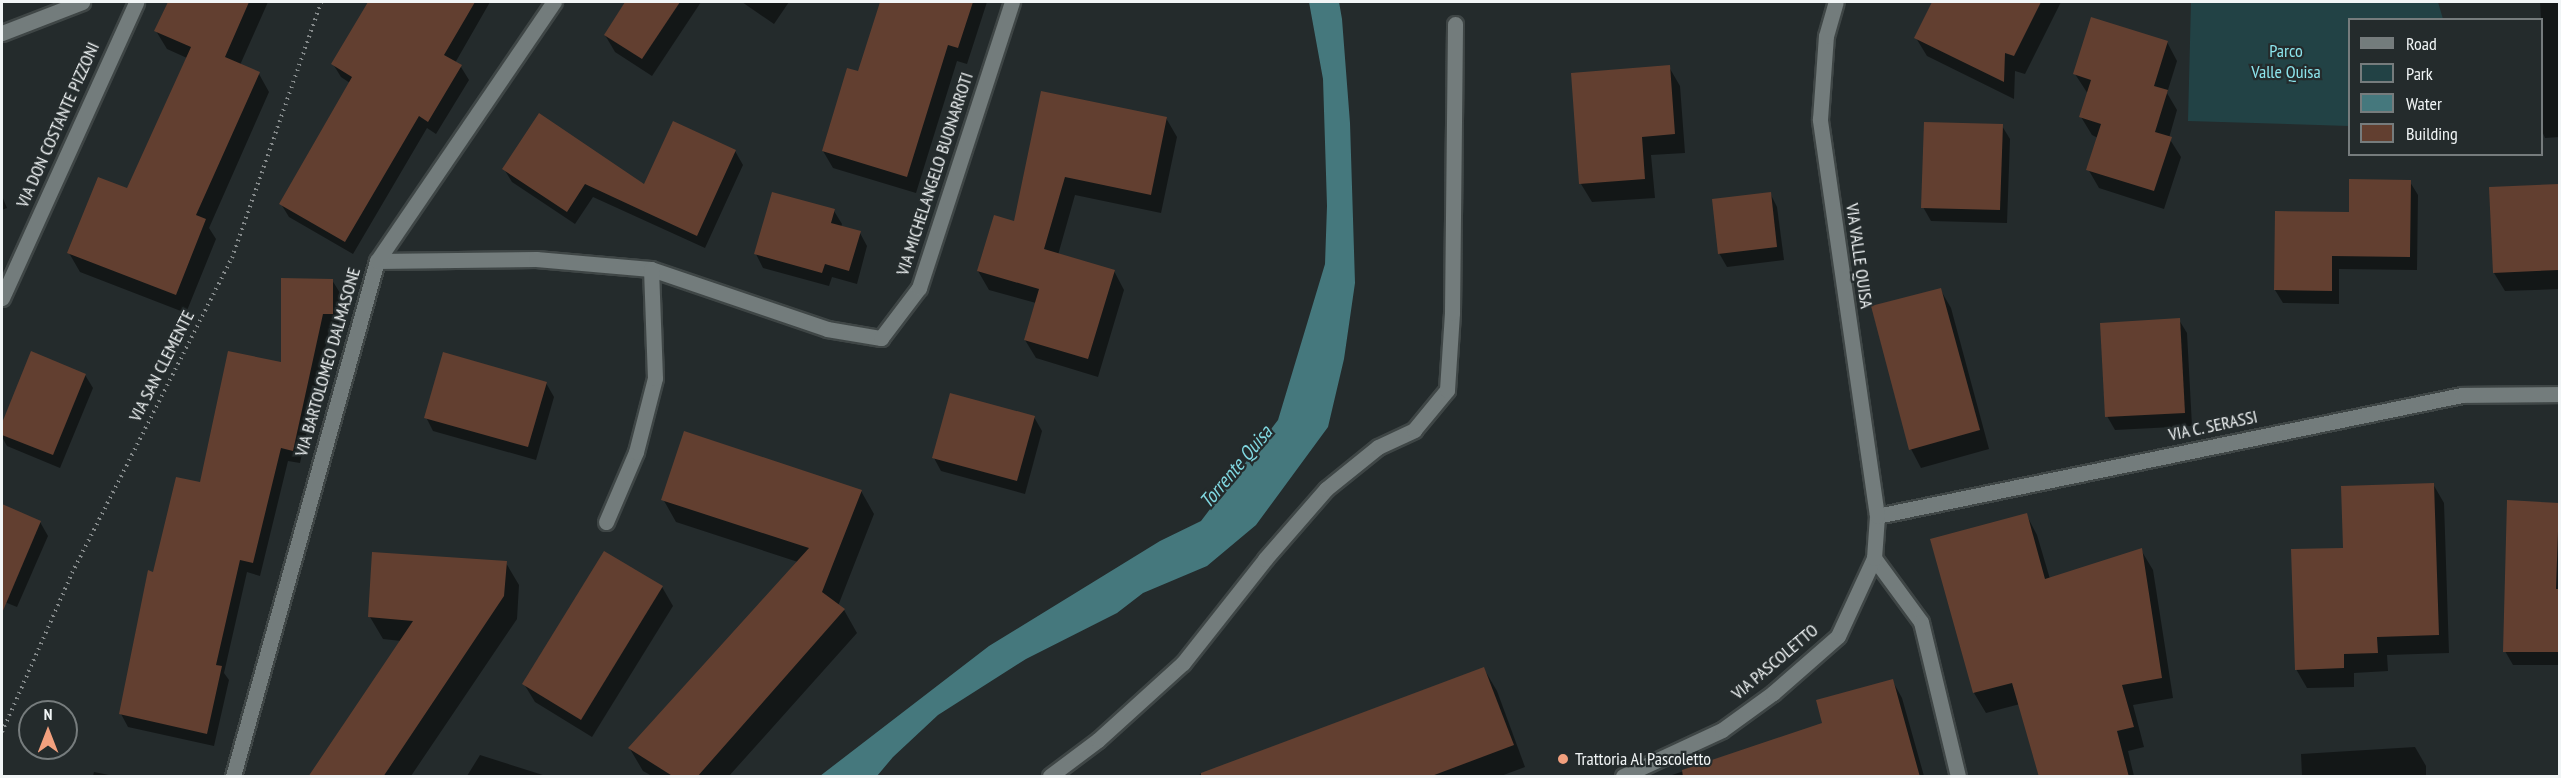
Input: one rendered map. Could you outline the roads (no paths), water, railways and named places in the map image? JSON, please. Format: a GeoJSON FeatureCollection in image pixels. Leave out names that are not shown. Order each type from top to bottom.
{"type":"FeatureCollection","features":[{"type":"Feature","properties":{"kind":"street"},"geometry":{"type":"LineString","coordinates":[[2,33],[82,2]]}},
{"type":"Feature","properties":{"kind":"street","name":"VIA DON COSTANTE PIZZONI"},"geometry":{"type":"LineString","coordinates":[[2,298],[136,2]]}},
{"type":"Feature","properties":{"kind":"street","name":"VIA BARTOLOMEO DALMASONE"},"geometry":{"type":"LineString","coordinates":[[232,777],[377,261],[554,2]]}},
{"type":"Feature","properties":{"kind":"street","name":"VIA MICHELANGELO BUONARROTI"},"geometry":{"type":"LineString","coordinates":[[377,261],[536,259],[651,269],[828,329],[880,338],[919,288],[1012,2]]}},
{"type":"Feature","properties":{"kind":"street","name":"VIA VALLE QUISA"},"geometry":{"type":"LineString","coordinates":[[1836,2],[1826,36],[1820,119],[1877,516]]}},
{"type":"Feature","properties":{"kind":"street"},"geometry":{"type":"LineString","coordinates":[[1050,777],[1098,740],[1183,663],[1265,559],[1326,489],[1378,447],[1414,430],[1447,390],[1452,313],[1455,24]]}},
{"type":"Feature","properties":{"kind":"street"},"geometry":{"type":"LineString","coordinates":[[606,522],[636,452],[655,378],[651,269]]}},
{"type":"Feature","properties":{"kind":"street","name":"VIA C. SERASSI"},"geometry":{"type":"LineString","coordinates":[[1877,516],[2462,395],[2559,394]]}},
{"type":"Feature","properties":{"kind":"street","name":"VIA PASCOLETTO"},"geometry":{"type":"LineString","coordinates":[[1623,777],[1722,730],[1773,693],[1838,636],[1874,558],[1877,516]]}},
{"type":"Feature","properties":{"kind":"street"},"geometry":{"type":"LineString","coordinates":[[1874,558],[1921,622],[1958,777]]}},
{"type":"Feature","properties":{"kind":"water"},"geometry":{"type":"Polygon","coordinates":[[[1309,2],[1339,2],[1350,123],[1355,283],[1344,359],[1328,427],[1256,525],[1207,566],[1143,593],[1117,613],[1026,659],[938,715],[893,757],[877,776],[820,776],[989,646],[1160,541],[1201,521],[1278,420],[1325,264],[1327,206],[1323,79],[1309,2]]]}},
{"type":"Feature","properties":{"kind":"place","name":"Trattoria Al Pascoletto"},"geometry":{"type":"Point","coordinates":[1563,759]}},
{"type":"Feature","properties":{"kind":"park label","name":"Parco Valle Quisa"},"geometry":{"type":"Point","coordinates":[2286,62]}},
{"type":"Feature","properties":{"kind":"water label","name":"Torrente Quisa"},"geometry":{"type":"Point","coordinates":[1236,467]}}]}
